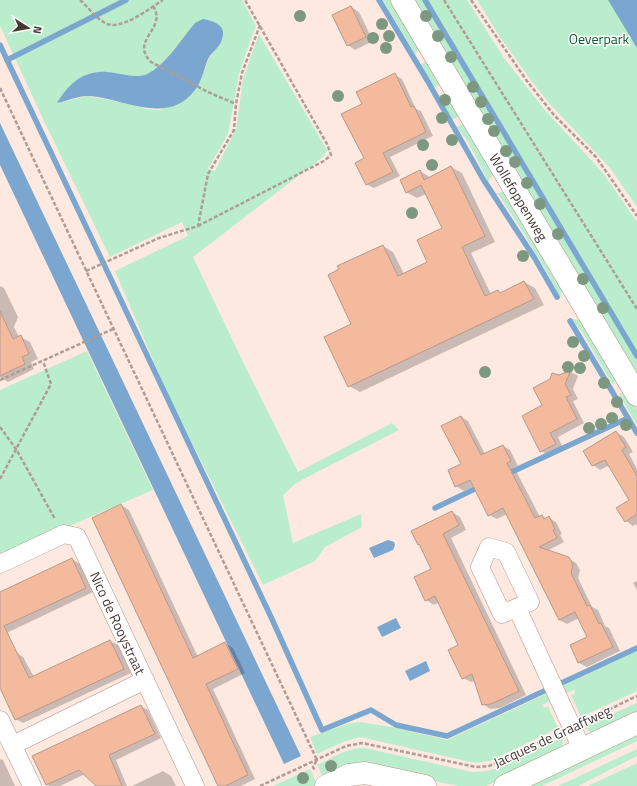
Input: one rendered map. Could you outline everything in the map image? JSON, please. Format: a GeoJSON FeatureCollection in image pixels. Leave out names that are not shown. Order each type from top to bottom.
{"type":"FeatureCollection","features":[{"type":"Feature","properties":{"kind":"street","name":"Wollefoppenweg"},"geometry":{"type":"LineString","coordinates":[[402,0],[637,395]]}},
{"type":"Feature","properties":{"kind":"street"},"geometry":{"type":"LineString","coordinates":[[0,564],[64,534]]}},
{"type":"Feature","properties":{"kind":"street","name":"Nico de Rooystraat"},"geometry":{"type":"LineString","coordinates":[[64,534],[77,536],[195,786]]}},
{"type":"Feature","properties":{"kind":"street"},"geometry":{"type":"LineString","coordinates":[[517,608],[582,749]]}},
{"type":"Feature","properties":{"kind":"street"},"geometry":{"type":"LineString","coordinates":[[13,745],[145,680]]}},
{"type":"Feature","properties":{"kind":"street"},"geometry":{"type":"LineString","coordinates":[[0,720],[32,786]]}},
{"type":"Feature","properties":{"kind":"street","name":"Jacques de Graaffweg"},"geometry":{"type":"LineString","coordinates":[[505,786],[637,723]]}},
{"type":"Feature","properties":{"kind":"street"},"geometry":{"type":"LineString","coordinates":[[321,780],[364,773],[425,786]]}},
{"type":"Feature","properties":{"kind":"path"},"geometry":{"type":"LineString","coordinates":[[80,0],[106,24],[118,25],[130,20],[163,0]]}},
{"type":"Feature","properties":{"kind":"path"},"geometry":{"type":"LineString","coordinates":[[86,271],[159,238],[198,226],[324,162],[331,155],[327,144],[245,0]]}},
{"type":"Feature","properties":{"kind":"path"},"geometry":{"type":"LineString","coordinates":[[444,0],[637,309]]}},
{"type":"Feature","properties":{"kind":"path"},"geometry":{"type":"LineString","coordinates":[[471,0],[527,81],[554,115],[596,157],[637,216]]}},
{"type":"Feature","properties":{"kind":"path"},"geometry":{"type":"LineString","coordinates":[[153,6],[156,12],[157,21],[144,46],[145,56],[151,62],[208,92],[236,104]]}},
{"type":"Feature","properties":{"kind":"path"},"geometry":{"type":"LineString","coordinates":[[198,226],[208,174],[234,130],[236,104],[242,73],[260,25]]}},
{"type":"Feature","properties":{"kind":"path"},"geometry":{"type":"LineString","coordinates":[[0,88],[317,760],[314,767],[321,780]]}},
{"type":"Feature","properties":{"kind":"path"},"geometry":{"type":"LineString","coordinates":[[0,380],[113,329]]}},
{"type":"Feature","properties":{"kind":"path"},"geometry":{"type":"LineString","coordinates":[[0,479],[51,384],[43,361]]}},
{"type":"Feature","properties":{"kind":"path"},"geometry":{"type":"LineString","coordinates":[[0,427],[16,449],[64,534]]}},
{"type":"Feature","properties":{"kind":"path","name":"Jacques de Graaffweg"},"geometry":{"type":"LineString","coordinates":[[260,786],[346,746],[362,743],[476,767],[489,766],[637,696]]}},
{"type":"Feature","properties":{"kind":"green space"},"geometry":{"type":"Polygon","coordinates":[[[0,0],[242,0],[256,26],[239,74],[228,134],[208,169],[215,171],[236,129],[243,79],[259,34],[327,150],[324,156],[193,257],[298,472],[392,423],[399,430],[296,483],[283,495],[293,543],[361,514],[362,527],[325,547],[315,561],[263,585],[168,395],[115,271],[188,236],[182,222],[110,257],[0,26],[0,0]],[[195,23],[159,66],[146,75],[129,77],[100,72],[57,103],[88,96],[135,105],[146,109],[160,110],[200,81],[209,58],[219,46],[223,36],[195,23]]]}},
{"type":"Feature","properties":{"kind":"green space"},"geometry":{"type":"Polygon","coordinates":[[[383,0],[394,0],[421,46],[415,54],[383,0]]]}},
{"type":"Feature","properties":{"kind":"green space"},"geometry":{"type":"Polygon","coordinates":[[[410,0],[467,0],[504,58],[544,109],[603,173],[637,222],[637,380],[410,0]]]}},
{"type":"Feature","properties":{"kind":"green space","name":"Oeverpark"},"geometry":{"type":"Polygon","coordinates":[[[477,0],[637,0],[637,207],[610,168],[549,103],[530,79],[500,37],[477,0]]]}},
{"type":"Feature","properties":{"kind":"green space"},"geometry":{"type":"Polygon","coordinates":[[[425,62],[430,62],[441,79],[438,86],[434,88],[420,65],[425,62]]]}},
{"type":"Feature","properties":{"kind":"green space"},"geometry":{"type":"Polygon","coordinates":[[[442,94],[450,95],[461,112],[458,117],[452,120],[438,96],[442,94]]]}},
{"type":"Feature","properties":{"kind":"green space"},"geometry":{"type":"Polygon","coordinates":[[[463,124],[468,124],[495,171],[488,182],[468,142],[457,127],[463,124]]]}},
{"type":"Feature","properties":{"kind":"green space"},"geometry":{"type":"Polygon","coordinates":[[[507,191],[562,290],[560,298],[523,233],[499,195],[495,194],[507,191]]]}},
{"type":"Feature","properties":{"kind":"green space"},"geometry":{"type":"Polygon","coordinates":[[[570,318],[581,321],[618,378],[614,381],[615,383],[613,385],[582,332],[570,318]]]}},
{"type":"Feature","properties":{"kind":"green space"},"geometry":{"type":"Polygon","coordinates":[[[87,351],[153,490],[83,520],[0,559],[0,390],[87,351]]]}},
{"type":"Feature","properties":{"kind":"green space"},"geometry":{"type":"Polygon","coordinates":[[[622,393],[623,396],[627,393],[637,409],[637,425],[619,394],[622,393]]]}},
{"type":"Feature","properties":{"kind":"green space"},"geometry":{"type":"Polygon","coordinates":[[[637,651],[637,691],[581,717],[571,695],[575,694],[574,690],[566,693],[562,686],[637,651]]]}},
{"type":"Feature","properties":{"kind":"green space"},"geometry":{"type":"Polygon","coordinates":[[[546,694],[550,701],[542,705],[544,708],[548,706],[558,728],[490,761],[475,763],[360,737],[345,741],[317,754],[310,737],[347,724],[359,722],[392,727],[447,740],[546,694]]]}},
{"type":"Feature","properties":{"kind":"green space"},"geometry":{"type":"Polygon","coordinates":[[[637,703],[637,715],[595,733],[590,732],[583,727],[637,703]]]}},
{"type":"Feature","properties":{"kind":"green space"},"geometry":{"type":"Polygon","coordinates":[[[637,730],[637,741],[542,786],[519,786],[637,730]]]}},
{"type":"Feature","properties":{"kind":"green space"},"geometry":{"type":"Polygon","coordinates":[[[564,737],[562,746],[556,754],[486,786],[458,786],[369,767],[325,781],[317,765],[346,751],[365,748],[472,772],[482,772],[497,768],[564,737]]]}},
{"type":"Feature","properties":{"kind":"green space"},"geometry":{"type":"Polygon","coordinates":[[[637,749],[637,756],[578,786],[558,786],[637,749]]]}},
{"type":"Feature","properties":{"kind":"green space"},"geometry":{"type":"Polygon","coordinates":[[[637,763],[637,786],[588,786],[637,763]]]}},
{"type":"Feature","properties":{"kind":"green space"},"geometry":{"type":"Polygon","coordinates":[[[310,769],[317,785],[273,786],[310,769]]]}},
{"type":"Feature","properties":{"kind":"water"},"geometry":{"type":"Polygon","coordinates":[[[608,0],[637,0],[637,48],[608,0]]]}},
{"type":"Feature","properties":{"kind":"water"},"geometry":{"type":"Polygon","coordinates":[[[203,19],[217,23],[222,28],[223,37],[220,44],[208,59],[201,79],[195,90],[184,101],[172,107],[159,109],[146,108],[90,96],[78,97],[57,103],[74,82],[85,75],[105,72],[142,76],[154,70],[167,58],[195,23],[203,19]]]}},
{"type":"Feature","properties":{"kind":"water"},"geometry":{"type":"Polygon","coordinates":[[[0,123],[301,756],[284,764],[0,165],[0,123]]]}},
{"type":"Feature","properties":{"kind":"water"},"geometry":{"type":"Polygon","coordinates":[[[388,540],[394,542],[395,545],[393,550],[374,558],[369,548],[388,540]]]}},
{"type":"Feature","properties":{"kind":"water"},"geometry":{"type":"Polygon","coordinates":[[[396,618],[401,628],[382,637],[377,627],[396,618]]]}},
{"type":"Feature","properties":{"kind":"water"},"geometry":{"type":"Polygon","coordinates":[[[426,661],[430,671],[410,681],[405,671],[426,661]]]}},
{"type":"Feature","properties":{"kind":"building"},"geometry":{"type":"Polygon","coordinates":[[[351,6],[366,37],[347,46],[332,15],[351,6]]]}},
{"type":"Feature","properties":{"kind":"building"},"geometry":{"type":"Polygon","coordinates":[[[395,73],[411,107],[414,106],[426,132],[383,153],[393,172],[366,185],[355,163],[364,158],[341,114],[362,104],[356,92],[395,73]]]}},
{"type":"Feature","properties":{"kind":"building"},"geometry":{"type":"Polygon","coordinates":[[[451,166],[485,236],[462,247],[485,296],[498,290],[500,293],[524,281],[534,299],[348,387],[324,337],[351,324],[328,275],[339,269],[337,266],[383,245],[398,276],[427,262],[417,240],[442,228],[421,185],[406,193],[400,180],[420,170],[424,180],[451,166]]]}},
{"type":"Feature","properties":{"kind":"building"},"geometry":{"type":"Polygon","coordinates":[[[0,311],[13,339],[21,335],[29,354],[22,357],[25,364],[0,376],[0,311]]]}},
{"type":"Feature","properties":{"kind":"building"},"geometry":{"type":"Polygon","coordinates":[[[571,370],[565,384],[571,395],[566,397],[577,419],[550,433],[556,444],[540,452],[522,416],[542,405],[533,388],[550,379],[552,373],[559,375],[571,370]]]}},
{"type":"Feature","properties":{"kind":"building"},"geometry":{"type":"Polygon","coordinates":[[[461,416],[481,455],[503,445],[511,461],[507,463],[535,518],[542,515],[544,519],[549,516],[555,529],[553,530],[557,538],[539,547],[569,557],[573,565],[571,573],[587,606],[590,605],[599,624],[601,623],[613,647],[578,663],[570,645],[587,637],[575,612],[559,620],[503,508],[488,516],[470,480],[455,487],[448,470],[461,464],[441,426],[461,416]]]}},
{"type":"Feature","properties":{"kind":"building"},"geometry":{"type":"Polygon","coordinates":[[[616,431],[626,447],[622,450],[637,476],[637,514],[625,522],[616,508],[629,500],[605,460],[592,466],[583,451],[616,431]]]}},
{"type":"Feature","properties":{"kind":"building"},"geometry":{"type":"Polygon","coordinates":[[[121,504],[193,658],[225,642],[238,669],[206,684],[248,775],[225,786],[218,786],[92,518],[121,504]]]}},
{"type":"Feature","properties":{"kind":"building"},"geometry":{"type":"Polygon","coordinates":[[[452,511],[459,525],[443,534],[519,691],[491,704],[482,705],[472,674],[462,679],[448,650],[458,645],[435,596],[425,601],[414,577],[431,569],[411,531],[452,511]]]}},
{"type":"Feature","properties":{"kind":"building"},"geometry":{"type":"Polygon","coordinates":[[[72,558],[86,588],[4,626],[29,678],[110,640],[124,669],[15,720],[0,688],[0,592],[72,558]]]}},
{"type":"Feature","properties":{"kind":"building"},"geometry":{"type":"Polygon","coordinates":[[[141,705],[155,734],[109,755],[122,786],[96,786],[79,770],[46,785],[32,756],[141,705]]]}},
{"type":"Feature","properties":{"kind":"waterway"},"geometry":{"type":"LineString","coordinates":[[7,60],[126,0]]}},
{"type":"Feature","properties":{"kind":"waterway"},"geometry":{"type":"LineString","coordinates":[[379,0],[427,80],[483,179],[534,257],[557,297]]}},
{"type":"Feature","properties":{"kind":"waterway"},"geometry":{"type":"LineString","coordinates":[[425,0],[637,356]]}},
{"type":"Feature","properties":{"kind":"waterway"},"geometry":{"type":"LineString","coordinates":[[0,45],[271,617],[322,730],[371,710],[396,725],[447,736],[637,648]]}},
{"type":"Feature","properties":{"kind":"waterway"},"geometry":{"type":"LineString","coordinates":[[570,321],[637,433]]}},
{"type":"Feature","properties":{"kind":"waterway"},"geometry":{"type":"LineString","coordinates":[[505,475],[628,418]]}},
{"type":"Feature","properties":{"kind":"waterway"},"geometry":{"type":"LineString","coordinates":[[435,508],[481,486]]}}]}
